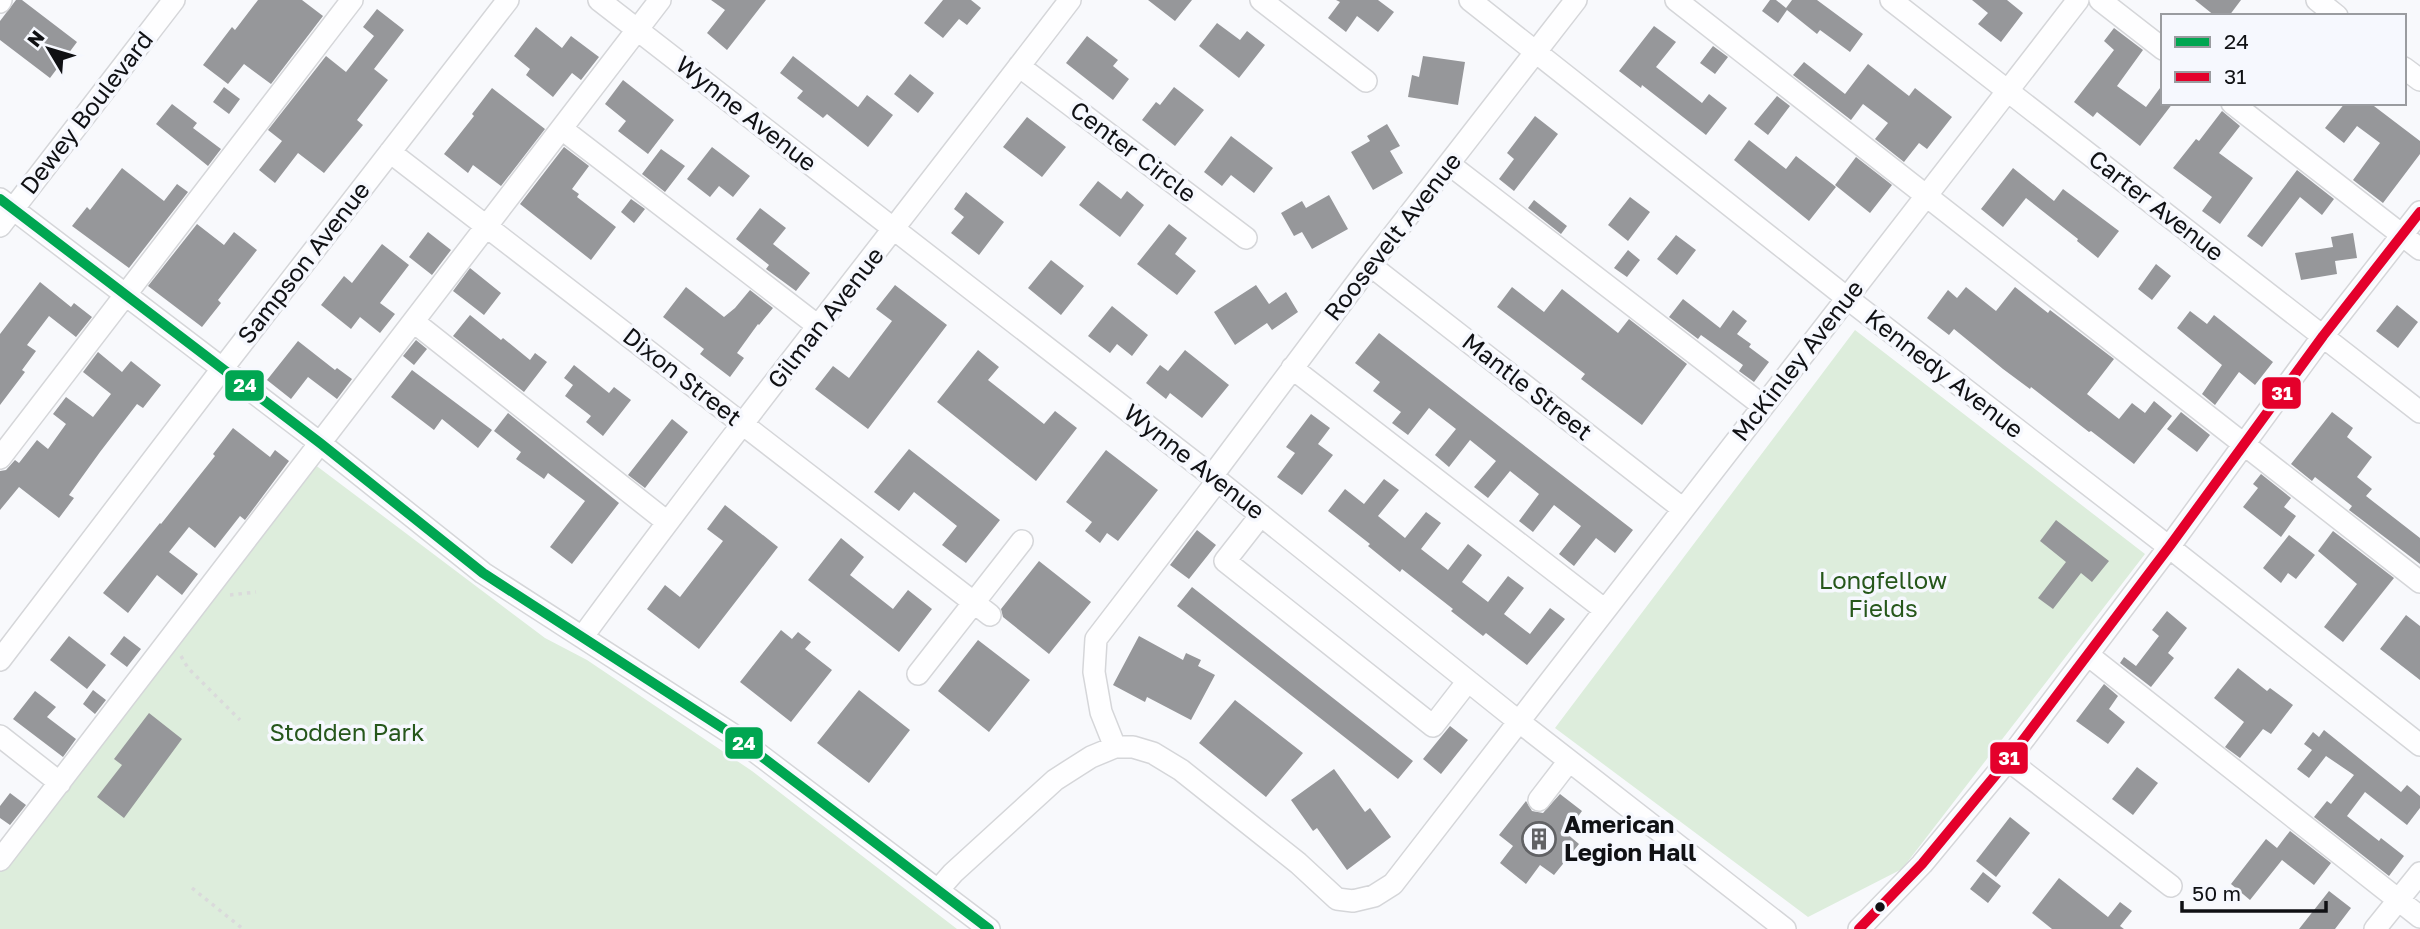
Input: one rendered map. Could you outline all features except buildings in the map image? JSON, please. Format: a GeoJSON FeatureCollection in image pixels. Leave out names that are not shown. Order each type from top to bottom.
{"type":"FeatureCollection","features":[{"type":"Feature","properties":{"kind":"street","name":"Dewey Boulevard"},"geometry":{"type":"LineString","coordinates":[[4,211],[174,0]]}},
{"type":"Feature","properties":{"kind":"street"},"geometry":{"type":"LineString","coordinates":[[0,458],[352,0]]}},
{"type":"Feature","properties":{"kind":"street","name":"Sampson Avenue"},"geometry":{"type":"LineString","coordinates":[[0,660],[508,0]]}},
{"type":"Feature","properties":{"kind":"street","name":"Wynne Avenue"},"geometry":{"type":"LineString","coordinates":[[599,0],[1215,478],[1519,722],[1785,929]]}},
{"type":"Feature","properties":{"kind":"street"},"geometry":{"type":"LineString","coordinates":[[0,860],[660,0]]}},
{"type":"Feature","properties":{"kind":"street","name":"Gilman Avenue"},"geometry":{"type":"LineString","coordinates":[[583,636],[667,522],[1070,0]]}},
{"type":"Feature","properties":{"kind":"street"},"geometry":{"type":"LineString","coordinates":[[1261,0],[1366,81]]}},
{"type":"Feature","properties":{"kind":"street","name":"Kennedy Avenue"},"geometry":{"type":"LineString","coordinates":[[1470,0],[2420,745]]}},
{"type":"Feature","properties":{"kind":"street","name":"Roosevelt Avenue"},"geometry":{"type":"LineString","coordinates":[[1115,747],[1101,712],[1094,672],[1096,639],[1292,368],[1576,0]]}},
{"type":"Feature","properties":{"kind":"street"},"geometry":{"type":"LineString","coordinates":[[1676,0],[2420,582]]}},
{"type":"Feature","properties":{"kind":"street","name":"Carter Avenue"},"geometry":{"type":"LineString","coordinates":[[1891,0],[2420,412]]}},
{"type":"Feature","properties":{"kind":"street","name":"McKinley Avenue"},"geometry":{"type":"LineString","coordinates":[[1115,747],[1133,747],[1153,753],[1181,770],[1298,863],[1337,899],[1353,901],[1374,896],[1393,884],[2078,0]]}},
{"type":"Feature","properties":{"kind":"street"},"geometry":{"type":"LineString","coordinates":[[2099,0],[2161,47]]}},
{"type":"Feature","properties":{"kind":"street"},"geometry":{"type":"LineString","coordinates":[[2317,0],[2334,14]]}},
{"type":"Feature","properties":{"kind":"street","name":"Center Circle"},"geometry":{"type":"LineString","coordinates":[[1019,66],[1246,237]]}},
{"type":"Feature","properties":{"kind":"street"},"geometry":{"type":"LineString","coordinates":[[2235,105],[2420,250]]}},
{"type":"Feature","properties":{"kind":"street"},"geometry":{"type":"LineString","coordinates":[[562,129],[818,326]]}},
{"type":"Feature","properties":{"kind":"street","name":"Dixon Street"},"geometry":{"type":"LineString","coordinates":[[390,152],[982,609]]}},
{"type":"Feature","properties":{"kind":"street"},"geometry":{"type":"LineString","coordinates":[[1449,164],[1763,406]]}},
{"type":"Feature","properties":{"kind":"street"},"geometry":{"type":"LineString","coordinates":[[4,211],[124,295],[320,443],[483,573],[732,734],[989,929]]}},
{"type":"Feature","properties":{"kind":"street"},"geometry":{"type":"LineString","coordinates":[[1859,929],[1922,863],[2008,761],[2323,336],[2420,212]]}},
{"type":"Feature","properties":{"kind":"street","name":"Mantle Street"},"geometry":{"type":"LineString","coordinates":[[1370,265],[1683,509]]}},
{"type":"Feature","properties":{"kind":"street"},"geometry":{"type":"LineString","coordinates":[[414,322],[667,522]]}},
{"type":"Feature","properties":{"kind":"street"},"geometry":{"type":"LineString","coordinates":[[1292,368],[1605,610]]}},
{"type":"Feature","properties":{"kind":"street"},"geometry":{"type":"LineString","coordinates":[[1261,515],[1224,561],[1433,726],[1468,681]]}},
{"type":"Feature","properties":{"kind":"street"},"geometry":{"type":"LineString","coordinates":[[918,674],[982,609],[1022,541]]}},
{"type":"Feature","properties":{"kind":"street"},"geometry":{"type":"LineString","coordinates":[[2088,655],[2420,917]]}},
{"type":"Feature","properties":{"kind":"street"},"geometry":{"type":"LineString","coordinates":[[0,736],[60,783]]}},
{"type":"Feature","properties":{"kind":"street"},"geometry":{"type":"LineString","coordinates":[[939,890],[953,873],[1055,780],[1091,757],[1115,747]]}},
{"type":"Feature","properties":{"kind":"street"},"geometry":{"type":"LineString","coordinates":[[1539,800],[1569,761]]}},
{"type":"Feature","properties":{"kind":"street"},"geometry":{"type":"LineString","coordinates":[[2008,761],[2171,886]]}},
{"type":"Feature","properties":{"kind":"street"},"geometry":{"type":"LineString","coordinates":[[2375,929],[2420,873]]}},
{"type":"Feature","properties":{"kind":"path"},"geometry":{"type":"LineString","coordinates":[[225,596],[256,592]]}},
{"type":"Feature","properties":{"kind":"path"},"geometry":{"type":"LineString","coordinates":[[181,648],[181,660],[240,720]]}},
{"type":"Feature","properties":{"kind":"path"},"geometry":{"type":"LineString","coordinates":[[192,888],[243,929]]}},
{"type":"Feature","properties":{"kind":"green space","name":"Longfellow Fields"},"geometry":{"type":"Polygon","coordinates":[[[1855,330],[2145,554],[1902,869],[1808,917],[1555,728],[1855,330]]]}},
{"type":"Feature","properties":{"kind":"green space","name":"Stodden Park"},"geometry":{"type":"Polygon","coordinates":[[[310,461],[545,638],[587,660],[752,771],[957,929],[0,929],[0,869],[310,461]]]}},
{"type":"Feature","properties":{"kind":"transit line","name":"24"},"geometry":{"type":"LineString","coordinates":[[0,199],[320,443],[483,573],[732,734],[989,929]]}},
{"type":"Feature","properties":{"kind":"transit line","name":"31"},"geometry":{"type":"LineString","coordinates":[[1859,929],[1922,864],[2008,760],[2169,547],[2323,336],[2420,212]]}},
{"type":"Feature","properties":{"kind":"place","name":"American Legion Hall"},"geometry":{"type":"Point","coordinates":[1539,839]}}]}
